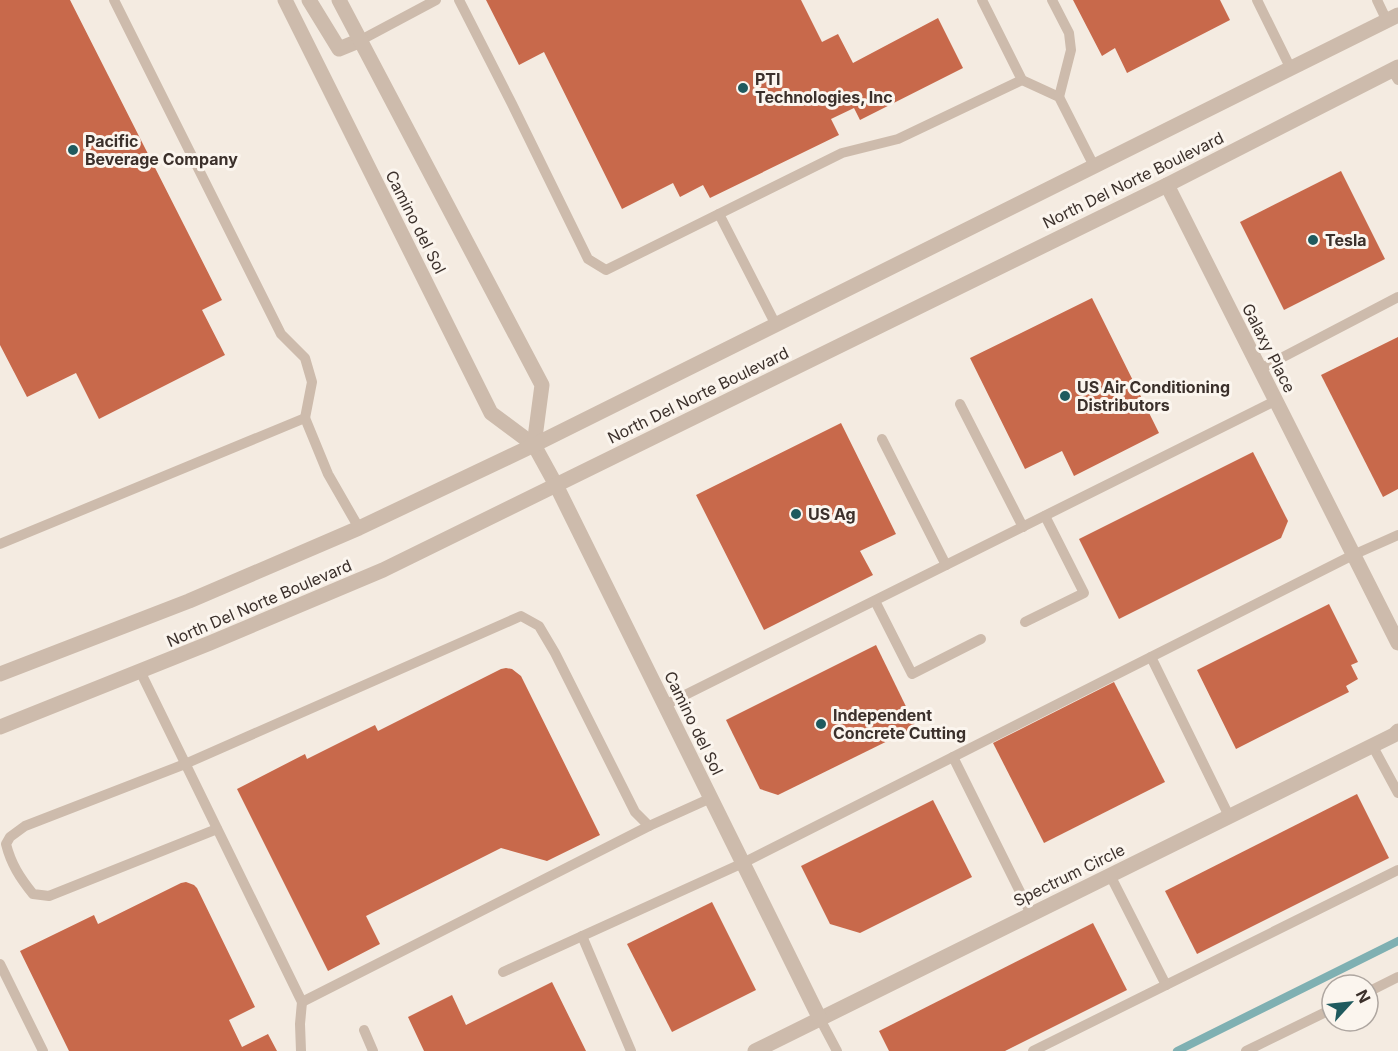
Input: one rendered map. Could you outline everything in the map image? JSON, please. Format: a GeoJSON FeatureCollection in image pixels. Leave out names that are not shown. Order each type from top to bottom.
{"type":"FeatureCollection","features":[{"type":"Feature","properties":{"kind":"street","name":"Camino del Sol"},"geometry":{"type":"LineString","coordinates":[[285,0],[491,412],[534,445],[556,485],[820,1018]]}},
{"type":"Feature","properties":{"kind":"street"},"geometry":{"type":"LineString","coordinates":[[309,0],[339,50],[361,40]]}},
{"type":"Feature","properties":{"kind":"street"},"geometry":{"type":"LineString","coordinates":[[339,0],[542,385],[534,445]]}},
{"type":"Feature","properties":{"kind":"street","name":"North Del Norte Boulevard"},"geometry":{"type":"LineString","coordinates":[[0,674],[189,601],[358,528],[534,445],[1392,18]]}},
{"type":"Feature","properties":{"kind":"street","name":"North Del Norte Boulevard"},"geometry":{"type":"LineString","coordinates":[[0,727],[383,570],[1396,72]]}},
{"type":"Feature","properties":{"kind":"street","name":"Galaxy Place"},"geometry":{"type":"LineString","coordinates":[[1167,185],[1353,555]]}},
{"type":"Feature","properties":{"kind":"street"},"geometry":{"type":"LineString","coordinates":[[1353,555],[1398,643]]}},
{"type":"Feature","properties":{"kind":"street","name":"Spectrum Circle"},"geometry":{"type":"LineString","coordinates":[[755,1051],[1397,733]]}},
{"type":"Feature","properties":{"kind":"lane"},"geometry":{"type":"LineString","coordinates":[[114,0],[281,334],[305,358],[312,382],[305,418],[328,474],[358,528]]}},
{"type":"Feature","properties":{"kind":"lane"},"geometry":{"type":"LineString","coordinates":[[361,40],[436,0]]}},
{"type":"Feature","properties":{"kind":"lane"},"geometry":{"type":"LineString","coordinates":[[459,0],[588,259],[606,270],[842,153],[898,139],[1022,80]]}},
{"type":"Feature","properties":{"kind":"lane"},"geometry":{"type":"LineString","coordinates":[[982,0],[1022,80],[1059,98],[1094,166]]}},
{"type":"Feature","properties":{"kind":"lane"},"geometry":{"type":"LineString","coordinates":[[1052,0],[1069,33],[1071,50],[1059,98]]}},
{"type":"Feature","properties":{"kind":"lane"},"geometry":{"type":"LineString","coordinates":[[1257,0],[1291,69]]}},
{"type":"Feature","properties":{"kind":"lane"},"geometry":{"type":"LineString","coordinates":[[1377,0],[1392,18]]}},
{"type":"Feature","properties":{"kind":"lane"},"geometry":{"type":"LineString","coordinates":[[719,214],[776,325]]}},
{"type":"Feature","properties":{"kind":"lane"},"geometry":{"type":"LineString","coordinates":[[1260,369],[1398,297]]}},
{"type":"Feature","properties":{"kind":"lane"},"geometry":{"type":"LineString","coordinates":[[665,705],[1275,401]]}},
{"type":"Feature","properties":{"kind":"lane"},"geometry":{"type":"LineString","coordinates":[[960,404],[1023,527]]}},
{"type":"Feature","properties":{"kind":"lane"},"geometry":{"type":"LineString","coordinates":[[0,544],[305,418]]}},
{"type":"Feature","properties":{"kind":"lane"},"geometry":{"type":"LineString","coordinates":[[882,439],[946,565]]}},
{"type":"Feature","properties":{"kind":"lane"},"geometry":{"type":"LineString","coordinates":[[1025,622],[1084,593],[1045,516]]}},
{"type":"Feature","properties":{"kind":"lane"},"geometry":{"type":"LineString","coordinates":[[503,972],[743,863],[1353,555],[1398,535]]}},
{"type":"Feature","properties":{"kind":"lane"},"geometry":{"type":"LineString","coordinates":[[875,601],[912,674],[981,639]]}},
{"type":"Feature","properties":{"kind":"lane"},"geometry":{"type":"LineString","coordinates":[[217,830],[49,896],[33,894],[18,875],[9,858],[6,844],[10,837],[25,826],[185,764],[521,616],[539,626],[555,653],[635,813],[650,826]]}},
{"type":"Feature","properties":{"kind":"lane"},"geometry":{"type":"LineString","coordinates":[[1150,657],[1229,816]]}},
{"type":"Feature","properties":{"kind":"lane"},"geometry":{"type":"LineString","coordinates":[[140,671],[302,1002],[301,1051]]}},
{"type":"Feature","properties":{"kind":"lane"},"geometry":{"type":"LineString","coordinates":[[1372,745],[1398,794]]}},
{"type":"Feature","properties":{"kind":"lane"},"geometry":{"type":"LineString","coordinates":[[953,757],[1031,914]]}},
{"type":"Feature","properties":{"kind":"lane"},"geometry":{"type":"LineString","coordinates":[[302,1002],[650,826],[711,798]]}},
{"type":"Feature","properties":{"kind":"lane"},"geometry":{"type":"LineString","coordinates":[[1033,1051],[1398,870]]}},
{"type":"Feature","properties":{"kind":"lane"},"geometry":{"type":"LineString","coordinates":[[1110,875],[1166,985]]}},
{"type":"Feature","properties":{"kind":"lane"},"geometry":{"type":"LineString","coordinates":[[582,936],[632,1051]]}},
{"type":"Feature","properties":{"kind":"lane"},"geometry":{"type":"LineString","coordinates":[[0,964],[43,1051]]}},
{"type":"Feature","properties":{"kind":"lane"},"geometry":{"type":"LineString","coordinates":[[1380,986],[1398,977]]}},
{"type":"Feature","properties":{"kind":"lane"},"geometry":{"type":"LineString","coordinates":[[1246,1051],[1320,1015]]}},
{"type":"Feature","properties":{"kind":"lane"},"geometry":{"type":"LineString","coordinates":[[820,1018],[837,1051]]}},
{"type":"Feature","properties":{"kind":"lane"},"geometry":{"type":"LineString","coordinates":[[364,1030],[373,1051]]}},
{"type":"Feature","properties":{"kind":"building","name":"Pacific Beverage Company"},"geometry":{"type":"Polygon","coordinates":[[[0,0],[70,0],[222,300],[202,310],[225,355],[99,419],[76,373],[27,397],[0,345],[0,0]]]}},
{"type":"Feature","properties":{"kind":"building","name":"PTI Technologies, Inc"},"geometry":{"type":"Polygon","coordinates":[[[486,0],[801,0],[822,42],[838,34],[853,63],[938,18],[963,68],[860,120],[854,108],[831,119],[839,135],[710,198],[703,185],[680,197],[673,183],[622,209],[544,52],[519,65],[486,0]]]}},
{"type":"Feature","properties":{"kind":"building"},"geometry":{"type":"Polygon","coordinates":[[[1073,0],[1220,0],[1230,20],[1127,73],[1115,48],[1102,56],[1073,0]]]}},
{"type":"Feature","properties":{"kind":"building","name":"Tesla"},"geometry":{"type":"Polygon","coordinates":[[[1341,171],[1385,259],[1284,310],[1240,222],[1341,171]]]}},
{"type":"Feature","properties":{"kind":"building","name":"US Air Conditioning Distributors"},"geometry":{"type":"Polygon","coordinates":[[[1092,298],[1159,433],[1074,476],[1062,451],[1025,469],[970,358],[1092,298]]]}},
{"type":"Feature","properties":{"kind":"building"},"geometry":{"type":"Polygon","coordinates":[[[1398,337],[1398,489],[1383,497],[1321,375],[1398,337]]]}},
{"type":"Feature","properties":{"kind":"building","name":"US Ag"},"geometry":{"type":"Polygon","coordinates":[[[841,423],[896,534],[860,551],[873,575],[764,630],[696,495],[841,423]]]}},
{"type":"Feature","properties":{"kind":"building"},"geometry":{"type":"Polygon","coordinates":[[[1253,452],[1288,521],[1281,538],[1119,619],[1079,539],[1253,452]]]}},
{"type":"Feature","properties":{"kind":"building"},"geometry":{"type":"Polygon","coordinates":[[[1329,604],[1358,662],[1351,665],[1358,679],[1346,686],[1349,692],[1236,749],[1197,670],[1329,604]]]}},
{"type":"Feature","properties":{"kind":"building","name":"Independent Concrete Cutting"},"geometry":{"type":"Polygon","coordinates":[[[876,645],[916,727],[778,795],[760,789],[726,720],[876,645]]]}},
{"type":"Feature","properties":{"kind":"building"},"geometry":{"type":"Polygon","coordinates":[[[506,668],[512,669],[521,676],[600,835],[547,861],[501,848],[366,916],[380,944],[328,971],[237,789],[305,754],[307,759],[375,725],[378,731],[506,668]]]}},
{"type":"Feature","properties":{"kind":"building"},"geometry":{"type":"Polygon","coordinates":[[[1114,682],[1165,782],[1044,843],[993,743],[1114,682]]]}},
{"type":"Feature","properties":{"kind":"building"},"geometry":{"type":"Polygon","coordinates":[[[1357,794],[1389,858],[1197,954],[1165,891],[1357,794]]]}},
{"type":"Feature","properties":{"kind":"building"},"geometry":{"type":"Polygon","coordinates":[[[933,800],[972,877],[860,933],[830,924],[801,866],[933,800]]]}},
{"type":"Feature","properties":{"kind":"building"},"geometry":{"type":"Polygon","coordinates":[[[186,882],[197,888],[255,1007],[229,1020],[242,1047],[268,1034],[277,1051],[69,1051],[20,951],[94,915],[98,924],[186,882]]]}},
{"type":"Feature","properties":{"kind":"building"},"geometry":{"type":"Polygon","coordinates":[[[712,902],[756,990],[672,1032],[627,944],[712,902]]]}},
{"type":"Feature","properties":{"kind":"building"},"geometry":{"type":"Polygon","coordinates":[[[1093,923],[1127,990],[1005,1051],[889,1051],[879,1031],[1093,923]]]}},
{"type":"Feature","properties":{"kind":"building"},"geometry":{"type":"Polygon","coordinates":[[[552,982],[586,1051],[424,1051],[408,1017],[452,995],[466,1025],[552,982]]]}},
{"type":"Feature","properties":{"kind":"waterway"},"geometry":{"type":"LineString","coordinates":[[1177,1051],[1398,941]]}},
{"type":"Feature","properties":{"kind":"place","name":"PTI Technologies, Inc"},"geometry":{"type":"Point","coordinates":[743,88]}},
{"type":"Feature","properties":{"kind":"place","name":"Pacific Beverage Company"},"geometry":{"type":"Point","coordinates":[73,150]}},
{"type":"Feature","properties":{"kind":"place","name":"Tesla"},"geometry":{"type":"Point","coordinates":[1313,240]}},
{"type":"Feature","properties":{"kind":"place","name":"US Air Conditioning Distributors"},"geometry":{"type":"Point","coordinates":[1065,396]}},
{"type":"Feature","properties":{"kind":"place","name":"US Ag"},"geometry":{"type":"Point","coordinates":[796,514]}},
{"type":"Feature","properties":{"kind":"place","name":"Independent Concrete Cutting"},"geometry":{"type":"Point","coordinates":[821,724]}}]}
